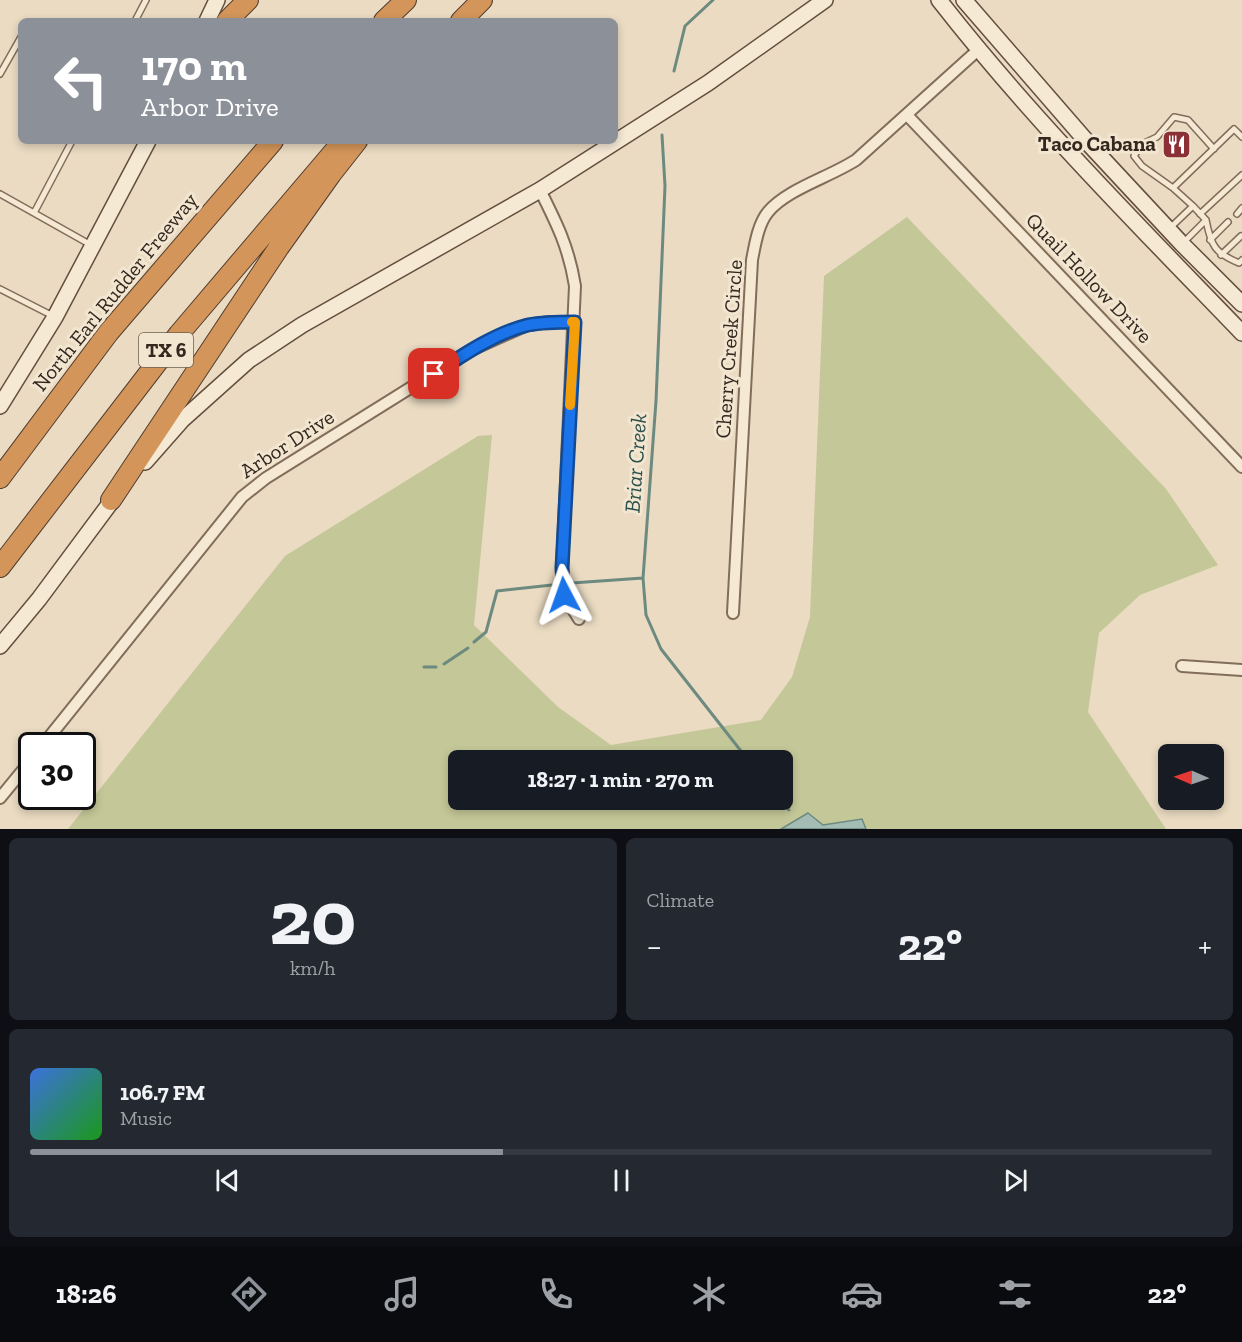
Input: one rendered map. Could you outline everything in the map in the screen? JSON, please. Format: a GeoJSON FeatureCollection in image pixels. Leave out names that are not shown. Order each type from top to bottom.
{"type":"FeatureCollection","features":[{"type":"Feature","properties":{"kind":"highway"},"geometry":{"type":"LineString","coordinates":[[230,18],[248,0]]}},
{"type":"Feature","properties":{"kind":"highway"},"geometry":{"type":"LineString","coordinates":[[387,18],[406,0]]}},
{"type":"Feature","properties":{"kind":"highway"},"geometry":{"type":"LineString","coordinates":[[464,18],[482,0]]}},
{"type":"Feature","properties":{"kind":"highway","name":"North Earl Rudder Freeway"},"geometry":{"type":"LineString","coordinates":[[0,478],[109,332],[270,144]]}},
{"type":"Feature","properties":{"kind":"highway","name":"TX 6"},"geometry":{"type":"LineString","coordinates":[[0,567],[179,334],[340,144]]}},
{"type":"Feature","properties":{"kind":"highway"},"geometry":{"type":"LineString","coordinates":[[111,500],[279,247],[355,144]]}},
{"type":"Feature","properties":{"kind":"main road"},"geometry":{"type":"LineString","coordinates":[[208,18],[217,0]]}},
{"type":"Feature","properties":{"kind":"main road"},"geometry":{"type":"LineString","coordinates":[[618,140],[708,83],[825,0]]}},
{"type":"Feature","properties":{"kind":"main road"},"geometry":{"type":"LineString","coordinates":[[939,0],[978,50],[1035,116],[1242,333]]}},
{"type":"Feature","properties":{"kind":"main road"},"geometry":{"type":"LineString","coordinates":[[964,0],[1088,144],[1182,244],[1241,300],[1225,316]]}},
{"type":"Feature","properties":{"kind":"main road"},"geometry":{"type":"LineString","coordinates":[[0,406],[55,317],[146,144]]}},
{"type":"Feature","properties":{"kind":"main road"},"geometry":{"type":"LineString","coordinates":[[0,646],[39,599],[111,500],[182,420],[249,360],[302,325],[540,190],[612,144]]}},
{"type":"Feature","properties":{"kind":"street","name":"Cherry Creek Circle"},"geometry":{"type":"LineString","coordinates":[[734,613],[752,260],[758,233],[767,213],[781,200],[856,160],[978,50]]}},
{"type":"Feature","properties":{"kind":"street","name":"Quail Hollow Drive"},"geometry":{"type":"LineString","coordinates":[[907,115],[1242,467]]}},
{"type":"Feature","properties":{"kind":"street"},"geometry":{"type":"LineString","coordinates":[[540,190],[570,258],[575,286],[562,568],[564,595],[579,619]]}},
{"type":"Feature","properties":{"kind":"street","name":"Arbor Drive"},"geometry":{"type":"LineString","coordinates":[[53,732],[242,497],[266,478],[471,350],[527,325],[575,322]]}},
{"type":"Feature","properties":{"kind":"street"},"geometry":{"type":"LineString","coordinates":[[1182,666],[1242,670]]}},
{"type":"Feature","properties":{"kind":"street"},"geometry":{"type":"LineString","coordinates":[[0,798],[18,776]]}},
{"type":"Feature","properties":{"kind":"lane"},"geometry":{"type":"LineString","coordinates":[[137,18],[146,0]]}},
{"type":"Feature","properties":{"kind":"lane"},"geometry":{"type":"LineString","coordinates":[[0,74],[18,42]]}},
{"type":"Feature","properties":{"kind":"lane"},"geometry":{"type":"LineString","coordinates":[[1214,149],[1188,120],[1174,117],[1157,137],[1142,144],[1134,156],[1142,166],[1173,188],[1206,220],[1210,240],[1221,255],[1239,263],[1242,260]]}},
{"type":"Feature","properties":{"kind":"lane"},"geometry":{"type":"LineString","coordinates":[[1173,188],[1234,129],[1242,137]]}},
{"type":"Feature","properties":{"kind":"lane"},"geometry":{"type":"LineString","coordinates":[[34,213],[70,144]]}},
{"type":"Feature","properties":{"kind":"lane"},"geometry":{"type":"LineString","coordinates":[[1200,214],[1242,175]]}},
{"type":"Feature","properties":{"kind":"lane"},"geometry":{"type":"LineString","coordinates":[[0,194],[93,246]]}},
{"type":"Feature","properties":{"kind":"lane"},"geometry":{"type":"LineString","coordinates":[[1169,229],[1193,206]]}},
{"type":"Feature","properties":{"kind":"lane"},"geometry":{"type":"LineString","coordinates":[[1237,214],[1242,208]]}},
{"type":"Feature","properties":{"kind":"lane"},"geometry":{"type":"LineString","coordinates":[[1182,244],[1206,220]]}},
{"type":"Feature","properties":{"kind":"lane"},"geometry":{"type":"LineString","coordinates":[[1210,240],[1227,222]]}},
{"type":"Feature","properties":{"kind":"lane"},"geometry":{"type":"LineString","coordinates":[[1221,255],[1240,236]]}},
{"type":"Feature","properties":{"kind":"lane"},"geometry":{"type":"LineString","coordinates":[[0,289],[55,317]]}},
{"type":"Feature","properties":{"kind":"green space"},"geometry":{"type":"Polygon","coordinates":[[[907,217],[1166,489],[1218,565],[1140,595],[1099,633],[1088,712],[1166,829],[68,829],[83,810],[96,810],[96,794],[285,556],[478,436],[492,435],[474,625],[558,707],[611,745],[761,720],[792,677],[810,617],[824,276],[907,217]]]}},
{"type":"Feature","properties":{"kind":"water"},"geometry":{"type":"Polygon","coordinates":[[[808,813],[823,825],[862,819],[866,829],[781,829],[808,813]]]}},
{"type":"Feature","properties":{"kind":"waterway","name":"Briar Creek"},"geometry":{"type":"LineString","coordinates":[[674,71],[685,26],[713,0]]}},
{"type":"Feature","properties":{"kind":"waterway","name":"Briar Creek"},"geometry":{"type":"LineString","coordinates":[[662,135],[665,186],[656,401],[643,578],[646,615],[661,649],[740,750]]}},
{"type":"Feature","properties":{"kind":"waterway"},"geometry":{"type":"LineString","coordinates":[[572,583],[643,578]]}},
{"type":"Feature","properties":{"kind":"waterway"},"geometry":{"type":"LineString","coordinates":[[474,642],[486,632],[497,591],[552,585]]}},
{"type":"Feature","properties":{"kind":"waterway"},"geometry":{"type":"LineString","coordinates":[[444,664],[468,648]]}},
{"type":"Feature","properties":{"kind":"waterway"},"geometry":{"type":"LineString","coordinates":[[424,667],[436,667]]}},
{"type":"Feature","properties":{"kind":"slow traffic"},"geometry":{"type":"LineString","coordinates":[[570,405],[575,322],[572,322]]}},
{"type":"Feature","properties":{"kind":"place","name":"Taco Cabana"},"geometry":{"type":"Point","coordinates":[1177,144]}},
{"type":"Feature","properties":{"kind":"route"},"geometry":{"type":"LineString","coordinates":[[434,374],[471,350],[527,325],[575,322],[562,568],[564,595]]}}]}
